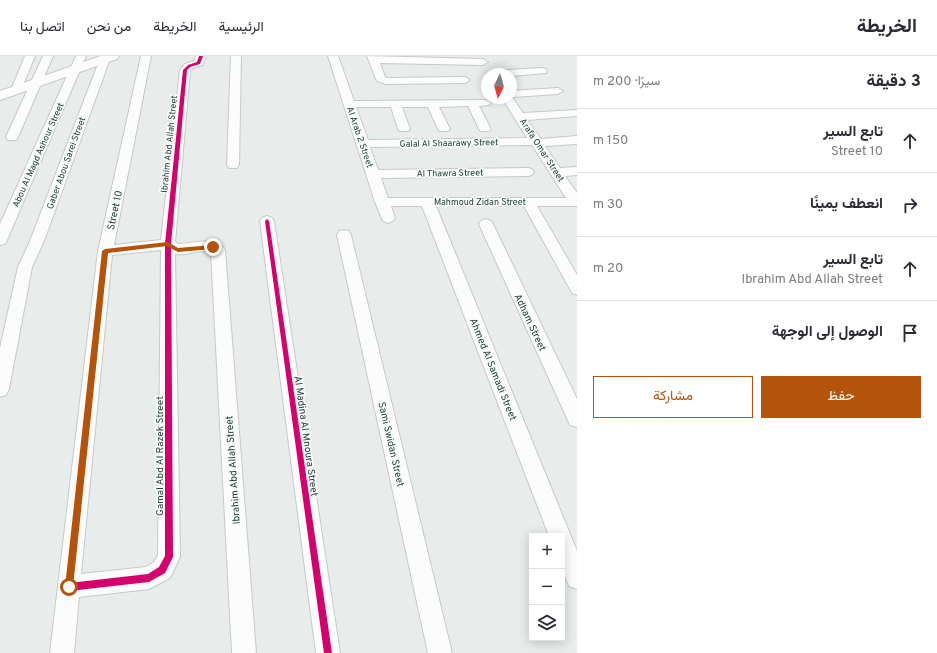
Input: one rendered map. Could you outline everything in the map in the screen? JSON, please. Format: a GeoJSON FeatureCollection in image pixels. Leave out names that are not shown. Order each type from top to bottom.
{"type":"FeatureCollection","features":[{"type":"Feature","properties":{"kind":"street"},"geometry":{"type":"LineString","coordinates":[[16,90],[30,56]]}},
{"type":"Feature","properties":{"kind":"street"},"geometry":{"type":"LineString","coordinates":[[12,137],[48,56]]}},
{"type":"Feature","properties":{"kind":"street","name":"Abou Al Magd Ashour Street"},"geometry":{"type":"LineString","coordinates":[[0,240],[82,56]]}},
{"type":"Feature","properties":{"kind":"street","name":"Street 10"},"geometry":{"type":"LineString","coordinates":[[62,653],[105,251],[146,56]]}},
{"type":"Feature","properties":{"kind":"street","name":"Ibrahim Abd Allah Street"},"geometry":{"type":"LineString","coordinates":[[201,56],[199,63],[189,66],[185,70],[168,244],[178,250],[213,247],[218,250],[244,653]]}},
{"type":"Feature","properties":{"kind":"street"},"geometry":{"type":"LineString","coordinates":[[233,165],[236,56]]}},
{"type":"Feature","properties":{"kind":"street","name":"Al Arab 2 Street"},"geometry":{"type":"LineString","coordinates":[[332,56],[388,218]]}},
{"type":"Feature","properties":{"kind":"street"},"geometry":{"type":"LineString","coordinates":[[0,96],[108,57]]}},
{"type":"Feature","properties":{"kind":"street","name":"Gaber Abou Sarei Street"},"geometry":{"type":"LineString","coordinates":[[0,389],[25,267],[37,241],[108,57]]}},
{"type":"Feature","properties":{"kind":"street"},"geometry":{"type":"LineString","coordinates":[[465,80],[386,81],[381,79],[373,58],[481,59],[487,68]]}},
{"type":"Feature","properties":{"kind":"street"},"geometry":{"type":"LineString","coordinates":[[517,72],[542,71]]}},
{"type":"Feature","properties":{"kind":"street"},"geometry":{"type":"LineString","coordinates":[[517,94],[558,91]]}},
{"type":"Feature","properties":{"kind":"street"},"geometry":{"type":"LineString","coordinates":[[472,103],[485,129]]}},
{"type":"Feature","properties":{"kind":"street"},"geometry":{"type":"LineString","coordinates":[[349,104],[481,103]]}},
{"type":"Feature","properties":{"kind":"street"},"geometry":{"type":"LineString","coordinates":[[395,104],[404,129]]}},
{"type":"Feature","properties":{"kind":"street"},"geometry":{"type":"LineString","coordinates":[[432,104],[444,130]]}},
{"type":"Feature","properties":{"kind":"street","name":"Arafa Omar Street"},"geometry":{"type":"LineString","coordinates":[[511,104],[576,202]]}},
{"type":"Feature","properties":{"kind":"street"},"geometry":{"type":"LineString","coordinates":[[520,117],[577,113]]}},
{"type":"Feature","properties":{"kind":"street","name":"Galal Al Shaarawy Street"},"geometry":{"type":"LineString","coordinates":[[363,144],[536,142],[577,140]]}},
{"type":"Feature","properties":{"kind":"street"},"geometry":{"type":"LineString","coordinates":[[556,172],[577,171]]}},
{"type":"Feature","properties":{"kind":"street","name":"Al Thawra Street"},"geometry":{"type":"LineString","coordinates":[[373,174],[528,172]]}},
{"type":"Feature","properties":{"kind":"street","name":"Mahmoud Zidan Street"},"geometry":{"type":"LineString","coordinates":[[382,202],[576,202]]}},
{"type":"Feature","properties":{"kind":"street","name":"Ahmed Al Samadi Street"},"geometry":{"type":"LineString","coordinates":[[427,202],[559,533]]}},
{"type":"Feature","properties":{"kind":"street"},"geometry":{"type":"LineString","coordinates":[[528,202],[577,289]]}},
{"type":"Feature","properties":{"kind":"street","name":"Al Madina Al Mnoura Street"},"geometry":{"type":"LineString","coordinates":[[267,221],[328,653]]}},
{"type":"Feature","properties":{"kind":"street","name":"Adham Street"},"geometry":{"type":"LineString","coordinates":[[486,224],[577,419]]}},
{"type":"Feature","properties":{"kind":"street","name":"Sami Swidan Street"},"geometry":{"type":"LineString","coordinates":[[344,236],[440,653]]}},
{"type":"Feature","properties":{"kind":"street"},"geometry":{"type":"LineString","coordinates":[[105,251],[168,244]]}},
{"type":"Feature","properties":{"kind":"street","name":"Gamal Abd Al Razek Street"},"geometry":{"type":"LineString","coordinates":[[69,587],[149,578],[162,570],[169,557],[168,244]]}},
{"type":"Feature","properties":{"kind":"street"},"geometry":{"type":"LineString","coordinates":[[565,548],[577,578]]}},
{"type":"Feature","properties":{"kind":"cycle path"},"geometry":{"type":"LineString","coordinates":[[69,587],[149,578],[162,570],[169,557],[168,244],[185,70],[189,66],[199,63],[201,56]]}},
{"type":"Feature","properties":{"kind":"cycle path"},"geometry":{"type":"LineString","coordinates":[[267,221],[328,653]]}},
{"type":"Feature","properties":{"kind":"route"},"geometry":{"type":"LineString","coordinates":[[69,587],[105,251],[168,244],[178,250],[213,247]]}}]}
